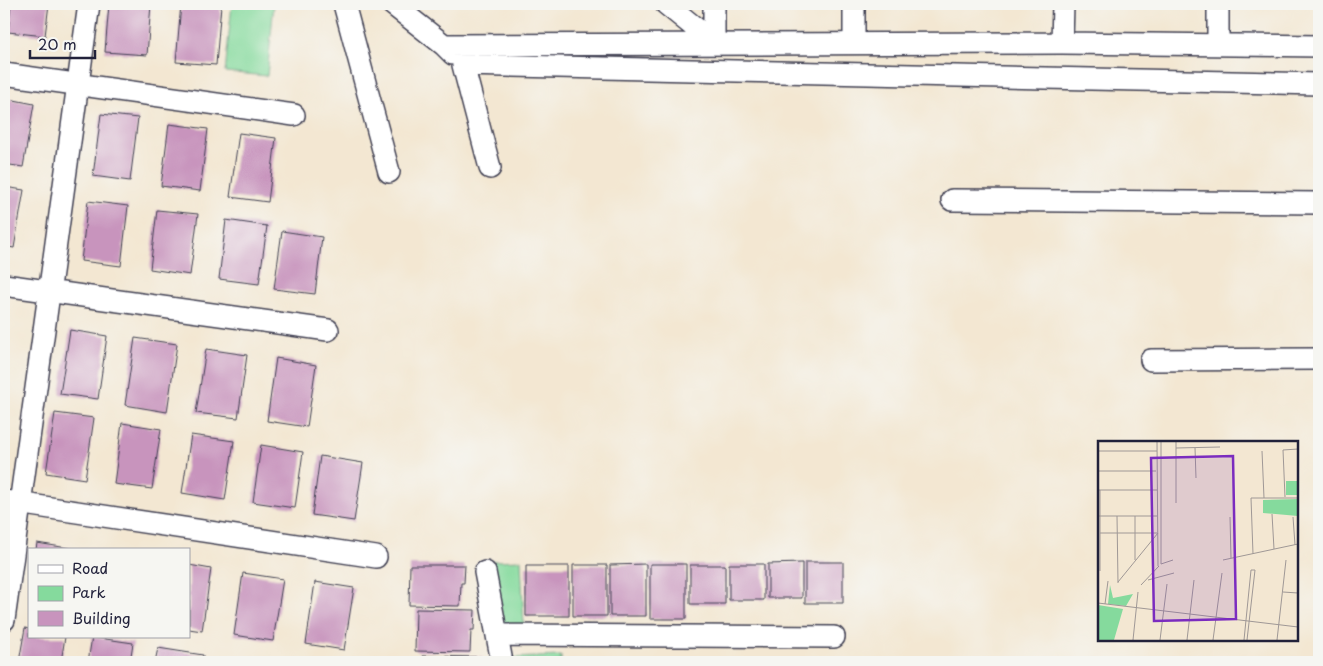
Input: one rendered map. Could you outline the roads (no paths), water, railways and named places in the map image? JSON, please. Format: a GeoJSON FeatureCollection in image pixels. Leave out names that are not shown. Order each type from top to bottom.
{"type":"FeatureCollection","features":[{"type":"Feature","properties":{"kind":"street"},"geometry":{"type":"LineString","coordinates":[[4,620],[12,502],[50,291],[90,4]]}},
{"type":"Feature","properties":{"kind":"street"},"geometry":{"type":"LineString","coordinates":[[344,4],[389,172]]}},
{"type":"Feature","properties":{"kind":"street"},"geometry":{"type":"LineString","coordinates":[[392,4],[444,45],[463,65],[490,168]]}},
{"type":"Feature","properties":{"kind":"street"},"geometry":{"type":"LineString","coordinates":[[666,4],[714,43]]}},
{"type":"Feature","properties":{"kind":"street"},"geometry":{"type":"LineString","coordinates":[[714,4],[714,43]]}},
{"type":"Feature","properties":{"kind":"street"},"geometry":{"type":"LineString","coordinates":[[854,4],[854,42]]}},
{"type":"Feature","properties":{"kind":"street"},"geometry":{"type":"LineString","coordinates":[[1062,43],[1063,4]]}},
{"type":"Feature","properties":{"kind":"street"},"geometry":{"type":"LineString","coordinates":[[1218,4],[1218,44]]}},
{"type":"Feature","properties":{"kind":"street"},"geometry":{"type":"LineString","coordinates":[[444,45],[854,42],[1319,46]]}},
{"type":"Feature","properties":{"kind":"street"},"geometry":{"type":"LineString","coordinates":[[463,65],[1319,84]]}},
{"type":"Feature","properties":{"kind":"street"},"geometry":{"type":"LineString","coordinates":[[4,74],[294,115]]}},
{"type":"Feature","properties":{"kind":"street"},"geometry":{"type":"LineString","coordinates":[[952,200],[1319,203]]}},
{"type":"Feature","properties":{"kind":"street"},"geometry":{"type":"LineString","coordinates":[[4,285],[328,330]]}},
{"type":"Feature","properties":{"kind":"street"},"geometry":{"type":"LineString","coordinates":[[1151,360],[1319,359]]}},
{"type":"Feature","properties":{"kind":"street"},"geometry":{"type":"LineString","coordinates":[[12,502],[376,557]]}},
{"type":"Feature","properties":{"kind":"street"},"geometry":{"type":"LineString","coordinates":[[485,572],[502,662]]}},
{"type":"Feature","properties":{"kind":"street"},"geometry":{"type":"LineString","coordinates":[[496,635],[834,637]]}}]}
